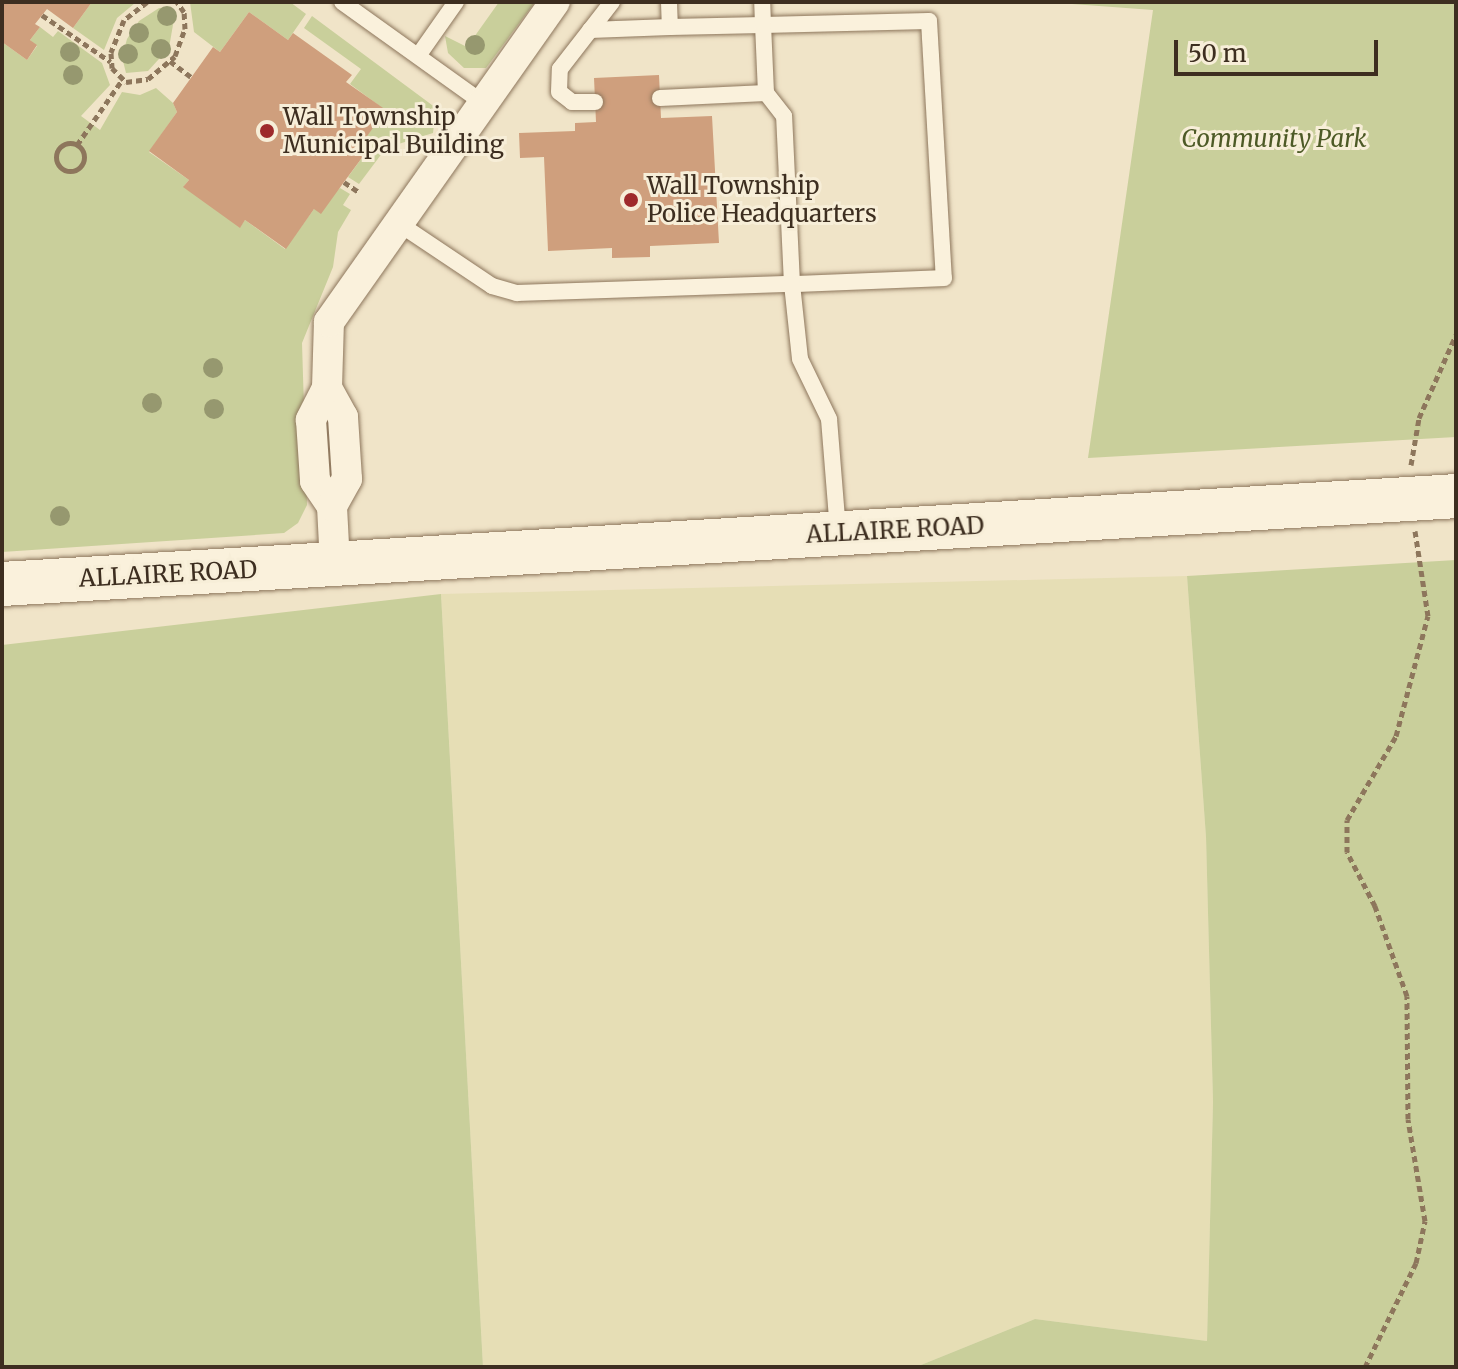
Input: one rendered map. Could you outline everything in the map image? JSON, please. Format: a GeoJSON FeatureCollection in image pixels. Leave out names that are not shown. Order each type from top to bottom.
{"type":"FeatureCollection","features":[{"type":"Feature","properties":{"kind":"main road","name":"ALLAIRE ROAD"},"geometry":{"type":"LineString","coordinates":[[2,584],[1456,496]]}},
{"type":"Feature","properties":{"kind":"street"},"geometry":{"type":"LineString","coordinates":[[335,564],[332,506],[315,481],[311,420],[327,388],[329,322],[555,2]]}},
{"type":"Feature","properties":{"kind":"lane"},"geometry":{"type":"LineString","coordinates":[[342,2],[483,103]]}},
{"type":"Feature","properties":{"kind":"lane"},"geometry":{"type":"LineString","coordinates":[[418,56],[456,2]]}},
{"type":"Feature","properties":{"kind":"lane"},"geometry":{"type":"LineString","coordinates":[[595,102],[572,102],[559,92],[560,69],[612,2]]}},
{"type":"Feature","properties":{"kind":"lane"},"geometry":{"type":"LineString","coordinates":[[669,2],[670,27]]}},
{"type":"Feature","properties":{"kind":"lane"},"geometry":{"type":"LineString","coordinates":[[762,2],[766,93],[784,116],[792,284],[800,359],[829,419],[838,533]]}},
{"type":"Feature","properties":{"kind":"lane"},"geometry":{"type":"LineString","coordinates":[[398,223],[492,286],[517,293],[944,278],[929,21],[590,30]]}},
{"type":"Feature","properties":{"kind":"lane"},"geometry":{"type":"LineString","coordinates":[[660,98],[766,93]]}},
{"type":"Feature","properties":{"kind":"path"},"geometry":{"type":"LineString","coordinates":[[111,62],[124,20],[147,2]]}},
{"type":"Feature","properties":{"kind":"path"},"geometry":{"type":"LineString","coordinates":[[122,80],[148,79],[170,61],[185,29],[184,12],[177,2]]}},
{"type":"Feature","properties":{"kind":"path"},"geometry":{"type":"LineString","coordinates":[[42,15],[111,62],[122,80]]}},
{"type":"Feature","properties":{"kind":"path"},"geometry":{"type":"LineString","coordinates":[[170,61],[191,77]]}},
{"type":"Feature","properties":{"kind":"path"},"geometry":{"type":"LineString","coordinates":[[77,145],[84,156],[81,165],[74,170],[61,167],[56,155],[60,147],[77,145],[122,80]]}},
{"type":"Feature","properties":{"kind":"path"},"geometry":{"type":"LineString","coordinates":[[344,182],[359,192]]}},
{"type":"Feature","properties":{"kind":"path"},"geometry":{"type":"LineString","coordinates":[[1365,1367],[1416,1263],[1425,1221],[1408,1119],[1407,996],[1375,906],[1347,852],[1347,820],[1396,736],[1428,616],[1413,498],[1411,456],[1419,418],[1456,335]]}},
{"type":"Feature","properties":{"kind":"shaded area"},"geometry":{"type":"Polygon","coordinates":[[[1187,576],[1206,837],[1213,1102],[1207,1341],[1035,1319],[916,1367],[483,1367],[441,594],[1187,576]]]}},
{"type":"Feature","properties":{"kind":"green space"},"geometry":{"type":"Polygon","coordinates":[[[92,2],[135,3],[117,18],[104,50],[73,28],[92,2]]]}},
{"type":"Feature","properties":{"kind":"green space"},"geometry":{"type":"Polygon","coordinates":[[[190,2],[290,2],[306,14],[288,40],[249,12],[220,52],[194,32],[190,2]]]}},
{"type":"Feature","properties":{"kind":"green space"},"geometry":{"type":"Polygon","coordinates":[[[499,2],[535,2],[486,68],[464,68],[448,53],[445,36],[467,47],[499,2]]]}},
{"type":"Feature","properties":{"kind":"green space","name":"Community Park"},"geometry":{"type":"Polygon","coordinates":[[[1045,2],[1456,2],[1456,437],[1088,458],[1153,10],[1045,2]]]}},
{"type":"Feature","properties":{"kind":"green space"},"geometry":{"type":"Polygon","coordinates":[[[170,7],[175,13],[169,48],[148,71],[126,73],[122,57],[127,39],[139,21],[159,8],[170,7]]]}},
{"type":"Feature","properties":{"kind":"green space"},"geometry":{"type":"Polygon","coordinates":[[[312,16],[436,108],[433,133],[386,148],[359,184],[348,177],[364,155],[357,150],[385,110],[350,84],[361,69],[304,28],[312,16]]]}},
{"type":"Feature","properties":{"kind":"green space"},"geometry":{"type":"Polygon","coordinates":[[[40,27],[53,37],[58,31],[102,63],[110,85],[81,116],[100,130],[122,92],[140,95],[156,88],[173,103],[177,112],[149,152],[189,180],[184,186],[240,227],[245,220],[285,249],[314,209],[340,188],[350,194],[343,205],[351,210],[338,232],[333,267],[302,343],[307,505],[298,523],[284,533],[2,552],[2,42],[27,60],[37,46],[30,40],[40,27]]]}},
{"type":"Feature","properties":{"kind":"green space"},"geometry":{"type":"Polygon","coordinates":[[[1456,560],[1456,1367],[916,1367],[1035,1319],[1207,1341],[1213,1102],[1206,837],[1187,576],[1456,560]]]}},
{"type":"Feature","properties":{"kind":"green space"},"geometry":{"type":"Polygon","coordinates":[[[441,594],[483,1367],[4,1367],[2,645],[441,594]]]}},
{"type":"Feature","properties":{"kind":"building"},"geometry":{"type":"Polygon","coordinates":[[[2,2],[92,2],[73,28],[47,9],[35,24],[40,27],[30,40],[37,45],[27,60],[2,42],[2,2]]]}},
{"type":"Feature","properties":{"kind":"building","name":"Wall Township Municipal Building"},"geometry":{"type":"Polygon","coordinates":[[[249,12],[288,40],[293,33],[352,75],[346,82],[386,110],[357,150],[364,155],[321,214],[314,209],[286,249],[245,220],[240,228],[183,187],[189,180],[149,151],[177,112],[173,103],[213,47],[220,52],[249,12]]]}},
{"type":"Feature","properties":{"kind":"building","name":"Wall Township Police Headquarters"},"geometry":{"type":"Polygon","coordinates":[[[659,75],[661,118],[712,116],[719,243],[650,246],[650,257],[612,258],[612,248],[548,251],[544,157],[520,158],[519,133],[575,131],[575,123],[596,122],[594,78],[659,75]]]}},
{"type":"Feature","properties":{"kind":"place","name":"Wall Township Municipal Building"},"geometry":{"type":"Point","coordinates":[267,131]}},
{"type":"Feature","properties":{"kind":"place","name":"Wall Township Police Headquarters"},"geometry":{"type":"Point","coordinates":[631,200]}}]}
